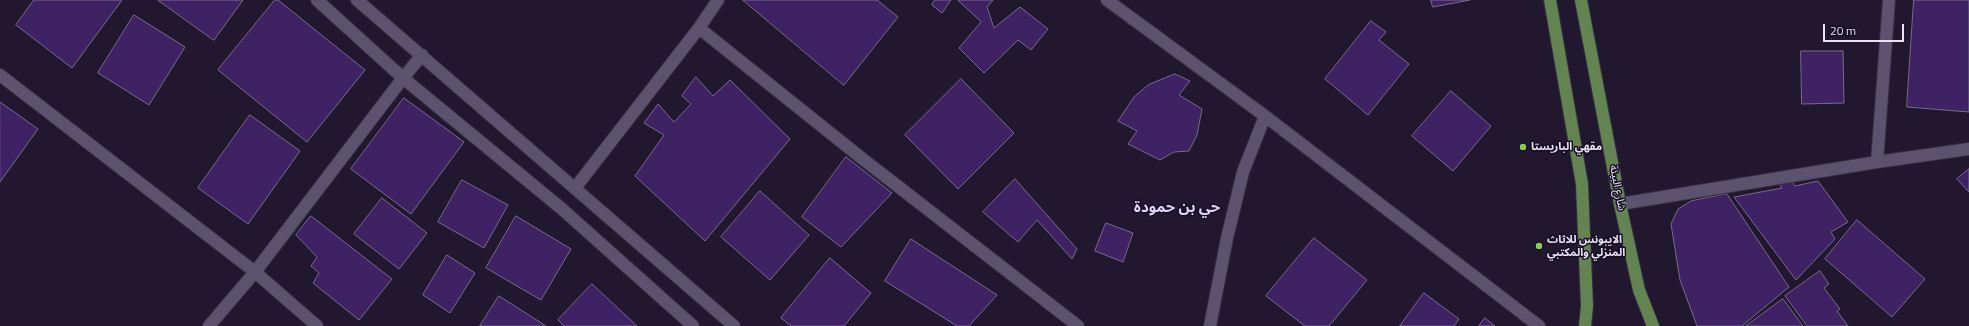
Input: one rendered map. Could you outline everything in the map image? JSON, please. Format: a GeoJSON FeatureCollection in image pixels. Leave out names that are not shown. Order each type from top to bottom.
{"type":"FeatureCollection","features":[{"type":"Feature","properties":{"kind":"main road"},"geometry":{"type":"LineString","coordinates":[[1550,0],[1582,184],[1587,306],[1585,326]]}},
{"type":"Feature","properties":{"kind":"main road","name":"شارع البيئة"},"geometry":{"type":"LineString","coordinates":[[1581,0],[1620,204],[1639,290],[1653,326]]}},
{"type":"Feature","properties":{"kind":"street"},"geometry":{"type":"LineString","coordinates":[[317,0],[402,78],[562,209],[693,326]]}},
{"type":"Feature","properties":{"kind":"street"},"geometry":{"type":"LineString","coordinates":[[357,0],[734,326]]}},
{"type":"Feature","properties":{"kind":"street"},"geometry":{"type":"LineString","coordinates":[[575,188],[699,28],[718,0]]}},
{"type":"Feature","properties":{"kind":"street"},"geometry":{"type":"LineString","coordinates":[[1107,0],[1265,116],[1539,326]]}},
{"type":"Feature","properties":{"kind":"street"},"geometry":{"type":"LineString","coordinates":[[1877,162],[1889,0]]}},
{"type":"Feature","properties":{"kind":"street"},"geometry":{"type":"LineString","coordinates":[[699,28],[864,160],[1078,326]]}},
{"type":"Feature","properties":{"kind":"street"},"geometry":{"type":"LineString","coordinates":[[209,326],[255,272],[402,78],[422,55]]}},
{"type":"Feature","properties":{"kind":"street"},"geometry":{"type":"LineString","coordinates":[[0,75],[255,272],[317,326]]}},
{"type":"Feature","properties":{"kind":"street"},"geometry":{"type":"LineString","coordinates":[[1210,326],[1227,238],[1243,172],[1265,116]]}},
{"type":"Feature","properties":{"kind":"street"},"geometry":{"type":"LineString","coordinates":[[1620,204],[1877,162],[1969,149]]}},
{"type":"Feature","properties":{"kind":"building"},"geometry":{"type":"Polygon","coordinates":[[[34,0],[122,0],[72,68],[16,25],[34,0]]]}},
{"type":"Feature","properties":{"kind":"building"},"geometry":{"type":"Polygon","coordinates":[[[158,0],[243,0],[214,40],[158,0]]]}},
{"type":"Feature","properties":{"kind":"building"},"geometry":{"type":"Polygon","coordinates":[[[275,0],[278,0],[365,70],[307,142],[218,70],[275,0]]]}},
{"type":"Feature","properties":{"kind":"building"},"geometry":{"type":"Polygon","coordinates":[[[743,0],[877,0],[898,17],[844,85],[743,0]]]}},
{"type":"Feature","properties":{"kind":"building"},"geometry":{"type":"Polygon","coordinates":[[[935,0],[951,0],[942,13],[932,5],[935,0]]]}},
{"type":"Feature","properties":{"kind":"building"},"geometry":{"type":"Polygon","coordinates":[[[958,0],[993,0],[987,7],[994,28],[1020,7],[1048,29],[1031,50],[1018,40],[984,73],[959,48],[981,22],[958,0]]]}},
{"type":"Feature","properties":{"kind":"building"},"geometry":{"type":"Polygon","coordinates":[[[1431,0],[1470,0],[1433,7],[1431,0]]]}},
{"type":"Feature","properties":{"kind":"building"},"geometry":{"type":"Polygon","coordinates":[[[1914,0],[1969,0],[1969,112],[1907,107],[1914,0]]]}},
{"type":"Feature","properties":{"kind":"building"},"geometry":{"type":"Polygon","coordinates":[[[134,15],[185,47],[149,105],[98,73],[134,15]]]}},
{"type":"Feature","properties":{"kind":"building"},"geometry":{"type":"Polygon","coordinates":[[[1371,21],[1386,32],[1379,40],[1409,64],[1368,115],[1325,79],[1371,21]]]}},
{"type":"Feature","properties":{"kind":"building"},"geometry":{"type":"Polygon","coordinates":[[[1801,51],[1843,51],[1844,103],[1802,104],[1801,51]]]}},
{"type":"Feature","properties":{"kind":"building"},"geometry":{"type":"Polygon","coordinates":[[[1175,74],[1190,81],[1179,95],[1202,109],[1197,135],[1189,151],[1174,152],[1160,160],[1128,144],[1137,131],[1118,121],[1134,97],[1148,85],[1175,74]]]}},
{"type":"Feature","properties":{"kind":"building"},"geometry":{"type":"Polygon","coordinates":[[[696,77],[713,96],[730,80],[790,139],[705,241],[635,176],[664,135],[644,123],[658,104],[674,122],[691,104],[682,96],[696,77]]]}},
{"type":"Feature","properties":{"kind":"building"},"geometry":{"type":"Polygon","coordinates":[[[961,79],[1014,133],[958,189],[905,135],[961,79]]]}},
{"type":"Feature","properties":{"kind":"building"},"geometry":{"type":"Polygon","coordinates":[[[1451,91],[1491,126],[1453,171],[1412,136],[1451,91]]]}},
{"type":"Feature","properties":{"kind":"building"},"geometry":{"type":"Polygon","coordinates":[[[404,98],[464,142],[411,214],[351,169],[404,98]]]}},
{"type":"Feature","properties":{"kind":"building"},"geometry":{"type":"Polygon","coordinates":[[[0,102],[38,129],[0,182],[0,102]]]}},
{"type":"Feature","properties":{"kind":"building"},"geometry":{"type":"Polygon","coordinates":[[[250,115],[300,151],[248,224],[198,188],[250,115]]]}},
{"type":"Feature","properties":{"kind":"building"},"geometry":{"type":"Polygon","coordinates":[[[846,157],[892,193],[841,247],[802,217],[846,157]]]}},
{"type":"Feature","properties":{"kind":"building"},"geometry":{"type":"Polygon","coordinates":[[[1969,169],[1969,192],[1957,179],[1969,169]]]}},
{"type":"Feature","properties":{"kind":"building"},"geometry":{"type":"Polygon","coordinates":[[[1789,178],[1795,186],[1818,181],[1848,222],[1831,232],[1835,239],[1796,280],[1734,197],[1782,188],[1778,182],[1789,178]]]}},
{"type":"Feature","properties":{"kind":"building"},"geometry":{"type":"Polygon","coordinates":[[[1015,179],[1077,249],[1072,259],[1037,220],[1018,242],[983,212],[1015,179]]]}},
{"type":"Feature","properties":{"kind":"building"},"geometry":{"type":"Polygon","coordinates":[[[462,180],[508,205],[484,248],[438,222],[462,180]]]}},
{"type":"Feature","properties":{"kind":"building"},"geometry":{"type":"Polygon","coordinates":[[[760,191],[809,235],[770,280],[721,237],[760,191]]]}},
{"type":"Feature","properties":{"kind":"building"},"geometry":{"type":"Polygon","coordinates":[[[1727,194],[1789,287],[1742,326],[1697,326],[1680,280],[1671,224],[1678,209],[1691,201],[1727,194]]]}},
{"type":"Feature","properties":{"kind":"building"},"geometry":{"type":"Polygon","coordinates":[[[382,198],[427,233],[399,269],[354,234],[382,198]]]}},
{"type":"Feature","properties":{"kind":"building"},"geometry":{"type":"Polygon","coordinates":[[[311,216],[392,279],[359,320],[313,283],[319,273],[311,266],[317,257],[296,235],[311,216]]]}},
{"type":"Feature","properties":{"kind":"building"},"geometry":{"type":"Polygon","coordinates":[[[516,216],[571,249],[541,300],[486,268],[516,216]]]}},
{"type":"Feature","properties":{"kind":"building"},"geometry":{"type":"Polygon","coordinates":[[[1857,220],[1925,279],[1892,317],[1825,259],[1857,220]]]}},
{"type":"Feature","properties":{"kind":"building"},"geometry":{"type":"Polygon","coordinates":[[[1106,223],[1133,233],[1123,262],[1095,251],[1106,223]]]}},
{"type":"Feature","properties":{"kind":"building"},"geometry":{"type":"Polygon","coordinates":[[[1314,238],[1367,280],[1329,326],[1305,326],[1266,296],[1314,238]]]}},
{"type":"Feature","properties":{"kind":"building"},"geometry":{"type":"Polygon","coordinates":[[[911,239],[997,295],[969,326],[957,326],[885,281],[911,239]]]}},
{"type":"Feature","properties":{"kind":"building"},"geometry":{"type":"Polygon","coordinates":[[[447,255],[475,273],[450,313],[423,295],[447,255]]]}},
{"type":"Feature","properties":{"kind":"building"},"geometry":{"type":"Polygon","coordinates":[[[830,258],[871,293],[844,326],[791,326],[781,318],[830,258]]]}},
{"type":"Feature","properties":{"kind":"building"},"geometry":{"type":"Polygon","coordinates":[[[1820,271],[1829,284],[1824,288],[1840,309],[1837,311],[1848,326],[1807,326],[1785,296],[1820,271]]]}},
{"type":"Feature","properties":{"kind":"building"},"geometry":{"type":"Polygon","coordinates":[[[592,284],[637,326],[564,326],[558,320],[592,284]]]}},
{"type":"Feature","properties":{"kind":"building"},"geometry":{"type":"Polygon","coordinates":[[[1424,293],[1459,319],[1454,326],[1400,326],[1424,293]]]}},
{"type":"Feature","properties":{"kind":"building"},"geometry":{"type":"Polygon","coordinates":[[[499,296],[546,326],[480,326],[499,296]]]}},
{"type":"Feature","properties":{"kind":"building"},"geometry":{"type":"Polygon","coordinates":[[[1783,299],[1803,326],[1746,326],[1783,299]]]}},
{"type":"Feature","properties":{"kind":"building"},"geometry":{"type":"Polygon","coordinates":[[[1485,318],[1495,326],[1479,326],[1485,318]]]}},
{"type":"Feature","properties":{"kind":"place","name":"مقهي الباريستا"},"geometry":{"type":"Point","coordinates":[1523,147]}},
{"type":"Feature","properties":{"kind":"place","name":"الايبونس للاثاث المنزلي والمكتبي"},"geometry":{"type":"Point","coordinates":[1539,246]}},
{"type":"Feature","properties":{"kind":"district","name":"حي بن حمودة"},"geometry":{"type":"Point","coordinates":[1177,208]}}]}
